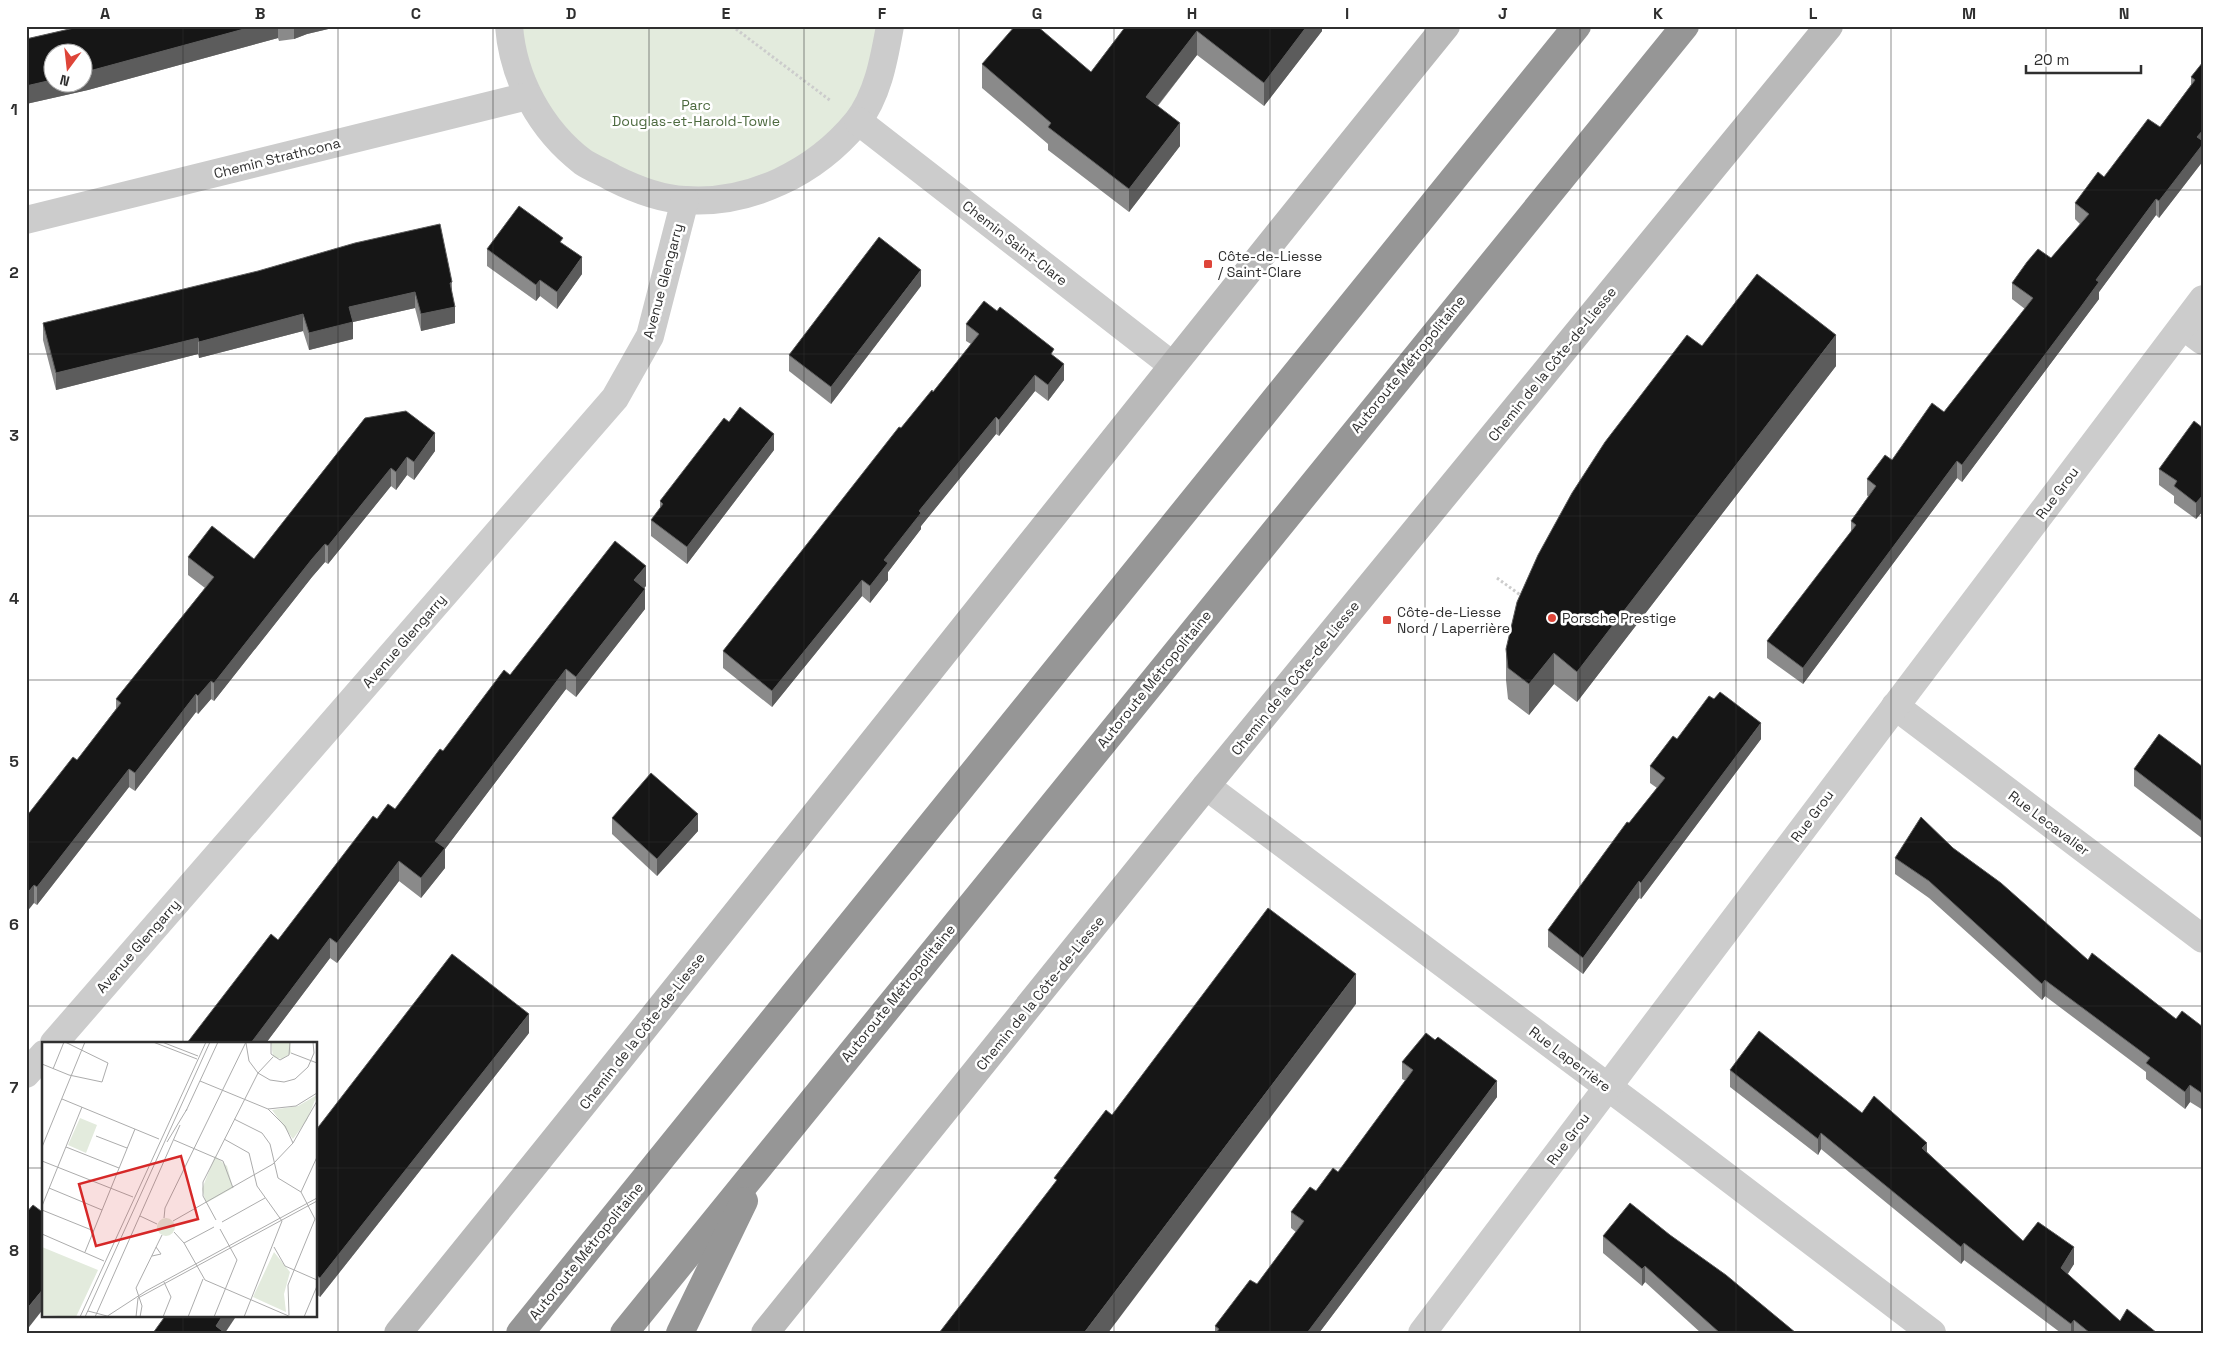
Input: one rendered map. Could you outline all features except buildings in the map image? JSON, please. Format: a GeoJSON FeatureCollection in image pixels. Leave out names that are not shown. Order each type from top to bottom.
{"type":"FeatureCollection","features":[{"type":"Feature","properties":{"kind":"highway","name":"Autoroute Métropolitaine"},"geometry":{"type":"LineString","coordinates":[[520,1333],[1577,26]]}},
{"type":"Feature","properties":{"kind":"highway","name":"Autoroute Métropolitaine"},"geometry":{"type":"LineString","coordinates":[[624,1333],[1685,26]]}},
{"type":"Feature","properties":{"kind":"highway"},"geometry":{"type":"LineString","coordinates":[[680,1333],[766,1157]]}},
{"type":"Feature","properties":{"kind":"main road","name":"Chemin de la Côte-de-Liesse"},"geometry":{"type":"LineString","coordinates":[[398,1333],[586,1102],[1172,366],[1446,26]]}},
{"type":"Feature","properties":{"kind":"main road","name":"Chemin de la Côte-de-Liesse"},"geometry":{"type":"LineString","coordinates":[[765,1333],[1206,786],[1829,26]]}},
{"type":"Feature","properties":{"kind":"street"},"geometry":{"type":"LineString","coordinates":[[509,26],[511,47],[528,96],[552,132],[584,162],[638,191],[685,200],[736,198],[777,185],[825,155],[858,121],[882,74],[890,26]]}},
{"type":"Feature","properties":{"kind":"street","name":"Chemin Strathcona"},"geometry":{"type":"LineString","coordinates":[[26,220],[528,96]]}},
{"type":"Feature","properties":{"kind":"street","name":"Chemin Saint-Clare"},"geometry":{"type":"LineString","coordinates":[[858,121],[1172,366]]}},
{"type":"Feature","properties":{"kind":"street","name":"Avenue Glengarry"},"geometry":{"type":"LineString","coordinates":[[55,1042],[615,398],[650,336],[685,200]]}},
{"type":"Feature","properties":{"kind":"street","name":"Rue Grou"},"geometry":{"type":"LineString","coordinates":[[1422,1333],[1896,706],[2193,333],[2203,299]]}},
{"type":"Feature","properties":{"kind":"street","name":"Rue Lecavalier"},"geometry":{"type":"LineString","coordinates":[[1896,706],[2203,939]]}},
{"type":"Feature","properties":{"kind":"street","name":"Rue Laperrière"},"geometry":{"type":"LineString","coordinates":[[1206,786],[1608,1086],[1932,1333]]}},
{"type":"Feature","properties":{"kind":"street"},"geometry":{"type":"LineString","coordinates":[[26,1074],[42,1056]]}},
{"type":"Feature","properties":{"kind":"path"},"geometry":{"type":"LineString","coordinates":[[732,26],[858,121]]}},
{"type":"Feature","properties":{"kind":"path"},"geometry":{"type":"LineString","coordinates":[[1497,578],[1526,599]]}},
{"type":"Feature","properties":{"kind":"green space","name":"Parc Douglas-et-Harold-Towle"},"geometry":{"type":"Polygon","coordinates":[[[509,26],[890,26],[882,74],[825,155],[685,200],[552,132],[509,26]]]}},
{"type":"Feature","properties":{"kind":"place","name":"Côte-de-Liesse / Saint-Clare"},"geometry":{"type":"Point","coordinates":[1208,264]}},
{"type":"Feature","properties":{"kind":"place","name":"Porsche Prestige"},"geometry":{"type":"Point","coordinates":[1552,618]}},
{"type":"Feature","properties":{"kind":"place","name":"Côte-de-Liesse Nord / Laperrière"},"geometry":{"type":"Point","coordinates":[1387,620]}}]}
